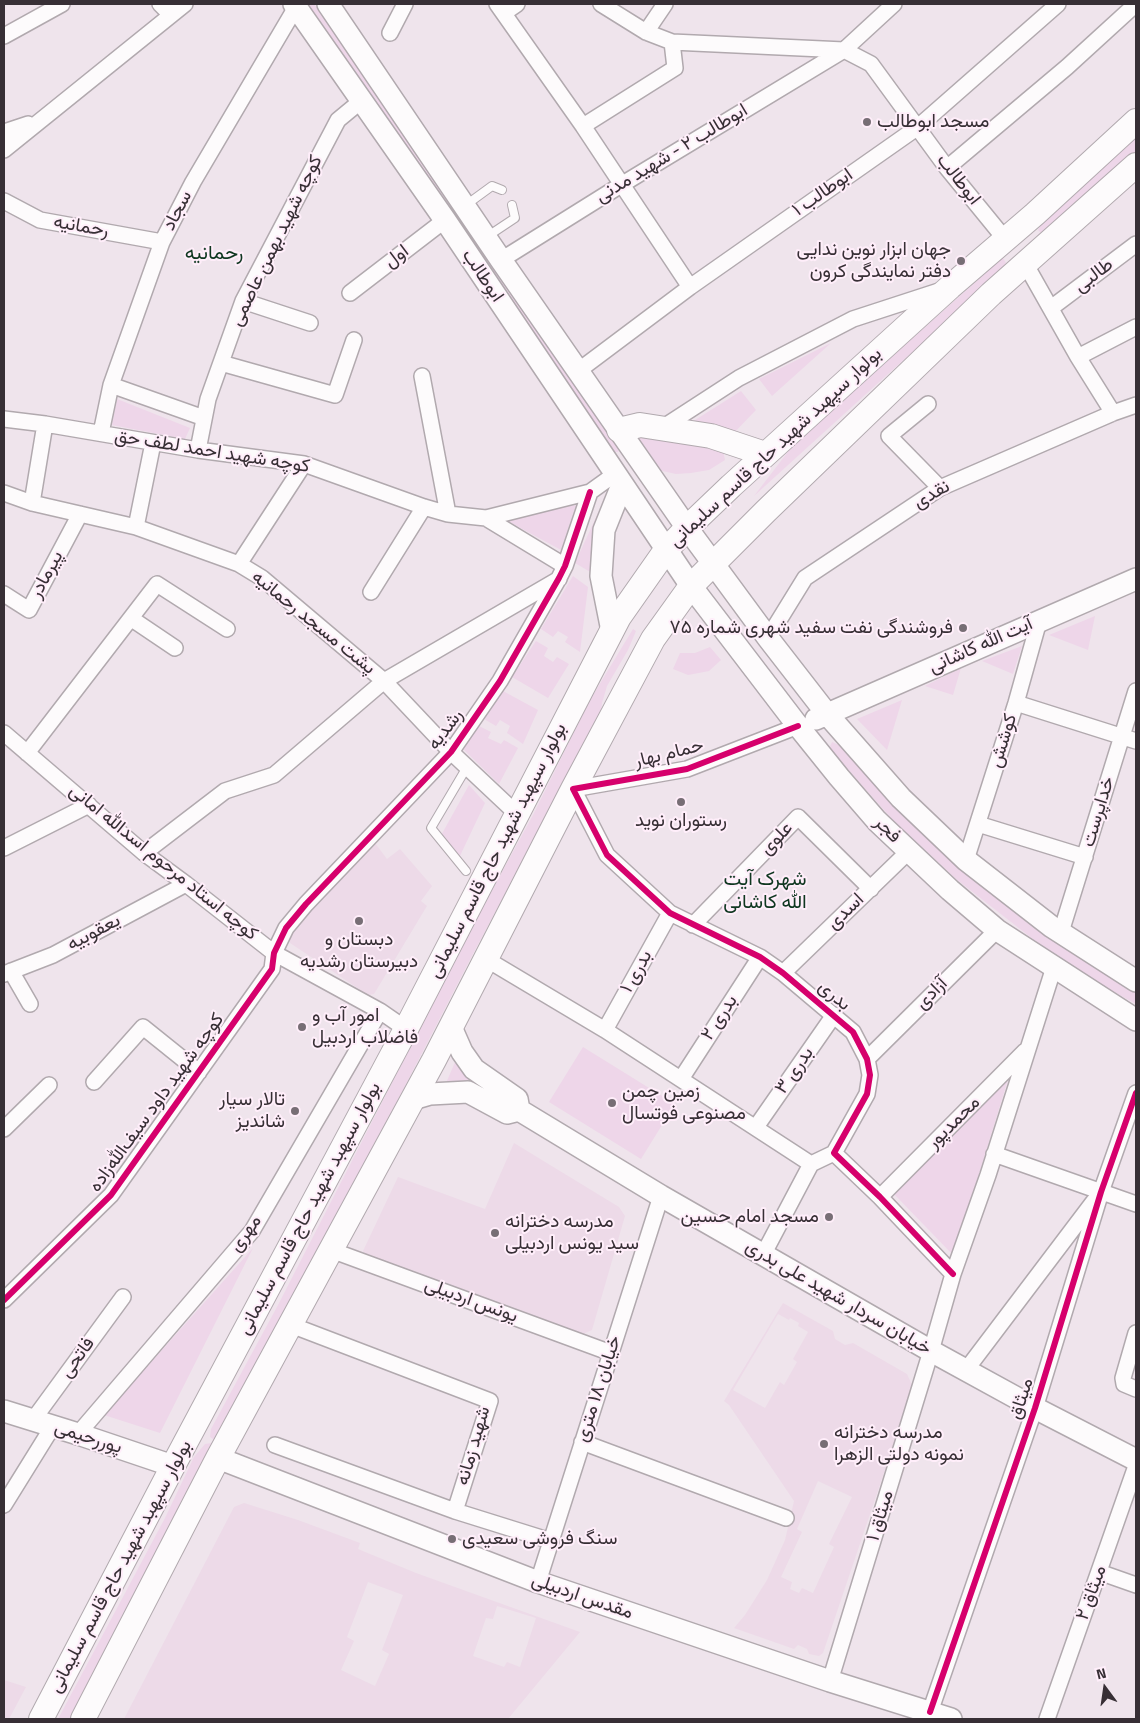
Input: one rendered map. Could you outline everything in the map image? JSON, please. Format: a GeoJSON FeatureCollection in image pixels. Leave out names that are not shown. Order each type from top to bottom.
{"type":"FeatureCollection","features":[{"type":"Feature","properties":{"kind":"main road","name":"ابوطالب"},"geometry":{"type":"LineString","coordinates":[[328,4],[578,371],[714,564]]}},
{"type":"Feature","properties":{"kind":"main road","name":"ابوطالب"},"geometry":{"type":"LineString","coordinates":[[295,6],[445,220],[691,586]]}},
{"type":"Feature","properties":{"kind":"main road","name":"بولوار سپهبد شهید حاج قاسم سلیمانی"},"geometry":{"type":"LineString","coordinates":[[41,1719],[172,1466],[406,1029],[619,617],[666,550],[687,528],[765,454],[950,287],[1035,214],[1136,120]]}},
{"type":"Feature","properties":{"kind":"main road","name":"بولوار سپهبد شهید حاج قاسم سلیمانی"},"geometry":{"type":"LineString","coordinates":[[83,1719],[218,1458],[451,1027],[573,789],[653,639],[691,586],[766,511],[991,294],[1026,265],[1136,165]]}},
{"type":"Feature","properties":{"kind":"main road"},"geometry":{"type":"LineString","coordinates":[[1005,239],[1026,265]]}},
{"type":"Feature","properties":{"kind":"main road"},"geometry":{"type":"LineString","coordinates":[[619,430],[640,425],[712,436],[765,454]]}},
{"type":"Feature","properties":{"kind":"main road"},"geometry":{"type":"LineString","coordinates":[[612,631],[601,576],[604,530],[618,480]]}},
{"type":"Feature","properties":{"kind":"main road","name":"فجر"},"geometry":{"type":"LineString","coordinates":[[714,564],[827,714],[901,798],[966,860],[1061,932],[1136,981]]}},
{"type":"Feature","properties":{"kind":"main road","name":"آیت الله کاشانی"},"geometry":{"type":"LineString","coordinates":[[798,726],[1136,579]]}},
{"type":"Feature","properties":{"kind":"main road","name":"فجر"},"geometry":{"type":"LineString","coordinates":[[691,586],[798,726],[877,821],[950,890],[997,930],[1136,1020]]}},
{"type":"Feature","properties":{"kind":"main road","name":"خیابان سردار شهید علی بدری"},"geometry":{"type":"LineString","coordinates":[[451,1027],[462,1052],[474,1069],[516,1099],[520,1110],[661,1196],[931,1351],[1035,1408],[1136,1460]]}},
{"type":"Feature","properties":{"kind":"main road","name":"خیابان سردار شهید علی بدری"},"geometry":{"type":"LineString","coordinates":[[413,1098],[430,1094],[468,1092],[508,1113],[520,1110]]}},
{"type":"Feature","properties":{"kind":"main road","name":"پوررحیمی"},"geometry":{"type":"LineString","coordinates":[[4,1411],[172,1466]]}},
{"type":"Feature","properties":{"kind":"main road","name":"مقدس اردبیلی"},"geometry":{"type":"LineString","coordinates":[[218,1458],[538,1582],[830,1681],[951,1719]]}},
{"type":"Feature","properties":{"kind":"street"},"geometry":{"type":"LineString","coordinates":[[4,36],[62,4]]}},
{"type":"Feature","properties":{"kind":"street"},"geometry":{"type":"LineString","coordinates":[[160,4],[171,15]]}},
{"type":"Feature","properties":{"kind":"street"},"geometry":{"type":"LineString","coordinates":[[4,150],[185,4]]}},
{"type":"Feature","properties":{"kind":"street"},"geometry":{"type":"LineString","coordinates":[[390,33],[405,4]]}},
{"type":"Feature","properties":{"kind":"street"},"geometry":{"type":"LineString","coordinates":[[518,4],[501,8],[690,287]]}},
{"type":"Feature","properties":{"kind":"street","name":"ابوطالب"},"geometry":{"type":"LineString","coordinates":[[601,4],[646,32],[672,42],[844,50],[872,64],[947,168],[1005,239]]}},
{"type":"Feature","properties":{"kind":"street"},"geometry":{"type":"LineString","coordinates":[[646,32],[665,4]]}},
{"type":"Feature","properties":{"kind":"street","name":"ابوطالب ۲ - شهید مدنی"},"geometry":{"type":"LineString","coordinates":[[502,260],[621,185],[844,50],[894,4]]}},
{"type":"Feature","properties":{"kind":"street","name":"ابوطالب ۱"},"geometry":{"type":"LineString","coordinates":[[578,371],[690,287],[918,127],[1058,4]]}},
{"type":"Feature","properties":{"kind":"street"},"geometry":{"type":"LineString","coordinates":[[947,168],[1067,67],[1136,4]]}},
{"type":"Feature","properties":{"kind":"street","name":"سجاد"},"geometry":{"type":"LineString","coordinates":[[101,433],[111,385],[162,242],[193,182],[295,6]]}},
{"type":"Feature","properties":{"kind":"street"},"geometry":{"type":"LineString","coordinates":[[582,126],[674,68],[672,42]]}},
{"type":"Feature","properties":{"kind":"street","name":"کوچه شهید بهمن عاصمی"},"geometry":{"type":"LineString","coordinates":[[198,450],[208,399],[243,301],[338,120],[361,101]]}},
{"type":"Feature","properties":{"kind":"street"},"geometry":{"type":"LineString","coordinates":[[4,132],[38,121]]}},
{"type":"Feature","properties":{"kind":"street","name":"رحمانیه"},"geometry":{"type":"LineString","coordinates":[[4,201],[40,220],[162,242]]}},
{"type":"Feature","properties":{"kind":"street","name":"اول"},"geometry":{"type":"LineString","coordinates":[[350,293],[445,220]]}},
{"type":"Feature","properties":{"kind":"street","name":"طالبی"},"geometry":{"type":"LineString","coordinates":[[1051,308],[1136,244]]}},
{"type":"Feature","properties":{"kind":"street"},"geometry":{"type":"LineString","coordinates":[[1026,265],[1112,413]]}},
{"type":"Feature","properties":{"kind":"street"},"geometry":{"type":"LineString","coordinates":[[662,428],[738,378],[853,319],[950,287]]}},
{"type":"Feature","properties":{"kind":"street"},"geometry":{"type":"LineString","coordinates":[[243,301],[310,323]]}},
{"type":"Feature","properties":{"kind":"street"},"geometry":{"type":"LineString","coordinates":[[1078,357],[1136,327]]}},
{"type":"Feature","properties":{"kind":"street"},"geometry":{"type":"LineString","coordinates":[[221,363],[335,395],[354,340]]}},
{"type":"Feature","properties":{"kind":"street"},"geometry":{"type":"LineString","coordinates":[[422,376],[448,514]]}},
{"type":"Feature","properties":{"kind":"street"},"geometry":{"type":"LineString","coordinates":[[111,385],[204,418]]}},
{"type":"Feature","properties":{"kind":"street"},"geometry":{"type":"LineString","coordinates":[[928,404],[889,436],[940,488]]}},
{"type":"Feature","properties":{"kind":"street","name":"نقدی"},"geometry":{"type":"LineString","coordinates":[[768,638],[805,578],[940,488],[1112,413],[1136,405]]}},
{"type":"Feature","properties":{"kind":"street","name":"کوچه شهید احمد لطف حق"},"geometry":{"type":"LineString","coordinates":[[4,419],[45,424],[198,450],[304,464],[424,507],[448,514],[486,518],[590,492],[618,480]]}},
{"type":"Feature","properties":{"kind":"street"},"geometry":{"type":"LineString","coordinates":[[32,502],[45,424]]}},
{"type":"Feature","properties":{"kind":"street"},"geometry":{"type":"LineString","coordinates":[[136,527],[153,443]]}},
{"type":"Feature","properties":{"kind":"street"},"geometry":{"type":"LineString","coordinates":[[239,564],[304,464]]}},
{"type":"Feature","properties":{"kind":"street","name":"رشدیه"},"geometry":{"type":"LineString","coordinates":[[274,953],[286,928],[306,904],[451,752],[500,681],[562,572],[590,492]]}},
{"type":"Feature","properties":{"kind":"street","name":"پشت مسجد رحمانیه"},"geometry":{"type":"LineString","coordinates":[[4,494],[136,527],[239,564],[262,578],[384,681],[451,752],[518,815]]}},
{"type":"Feature","properties":{"kind":"street"},"geometry":{"type":"LineString","coordinates":[[372,592],[424,507]]}},
{"type":"Feature","properties":{"kind":"street","name":"پیرمادر"},"geometry":{"type":"LineString","coordinates":[[4,594],[28,610],[80,514]]}},
{"type":"Feature","properties":{"kind":"street"},"geometry":{"type":"LineString","coordinates":[[144,853],[225,791],[274,775],[384,681],[562,572],[486,518]]}},
{"type":"Feature","properties":{"kind":"street"},"geometry":{"type":"LineString","coordinates":[[27,753],[132,619],[157,584],[227,629]]}},
{"type":"Feature","properties":{"kind":"street"},"geometry":{"type":"LineString","coordinates":[[132,619],[175,648]]}},
{"type":"Feature","properties":{"kind":"street","name":"کوشش"},"geometry":{"type":"LineString","coordinates":[[966,860],[1016,703],[1039,621]]}},
{"type":"Feature","properties":{"kind":"street","name":"خداپرست"},"geometry":{"type":"LineString","coordinates":[[1061,932],[1085,857],[1129,739],[1136,691]]}},
{"type":"Feature","properties":{"kind":"street"},"geometry":{"type":"LineString","coordinates":[[1016,703],[1129,739]]}},
{"type":"Feature","properties":{"kind":"street","name":"حمام بهار"},"geometry":{"type":"LineString","coordinates":[[573,789],[687,769],[798,726]]}},
{"type":"Feature","properties":{"kind":"street","name":"کوچه استاد مرحوم اسدالله امانی"},"geometry":{"type":"LineString","coordinates":[[4,732],[144,853],[274,953],[380,1011],[406,1029]]}},
{"type":"Feature","properties":{"kind":"street","name":"بدری"},"geometry":{"type":"LineString","coordinates":[[573,789],[607,855],[670,913],[760,957],[783,973],[853,1032],[867,1059],[870,1075],[867,1094],[834,1152]]}},
{"type":"Feature","properties":{"kind":"street"},"geometry":{"type":"LineString","coordinates":[[4,848],[89,805]]}},
{"type":"Feature","properties":{"kind":"street","name":"علوی"},"geometry":{"type":"LineString","coordinates":[[693,925],[798,817],[871,889]]}},
{"type":"Feature","properties":{"kind":"street"},"geometry":{"type":"LineString","coordinates":[[978,824],[1085,857]]}},
{"type":"Feature","properties":{"kind":"street","name":"اسدی"},"geometry":{"type":"LineString","coordinates":[[783,973],[908,851]]}},
{"type":"Feature","properties":{"kind":"street","name":"یعقوبیه"},"geometry":{"type":"LineString","coordinates":[[7,972],[52,955],[184,885]]}},
{"type":"Feature","properties":{"kind":"street","name":"بدری ۱"},"geometry":{"type":"LineString","coordinates":[[604,1030],[670,913]]}},
{"type":"Feature","properties":{"kind":"street","name":"آزادی"},"geometry":{"type":"LineString","coordinates":[[867,1059],[997,930]]}},
{"type":"Feature","properties":{"kind":"street","name":"کوچه شهید داود سیف‌الله‌زاده"},"geometry":{"type":"LineString","coordinates":[[4,1300],[111,1195],[272,969],[274,953]]}},
{"type":"Feature","properties":{"kind":"street","name":"بدری ۲"},"geometry":{"type":"LineString","coordinates":[[681,1079],[760,957]]}},
{"type":"Feature","properties":{"kind":"street"},"geometry":{"type":"LineString","coordinates":[[486,959],[604,1030],[811,1164]]}},
{"type":"Feature","properties":{"kind":"street"},"geometry":{"type":"LineString","coordinates":[[931,1351],[952,1274],[994,1154],[1054,967]]}},
{"type":"Feature","properties":{"kind":"street"},"geometry":{"type":"LineString","coordinates":[[7,972],[30,1004]]}},
{"type":"Feature","properties":{"kind":"street","name":"مهری"},"geometry":{"type":"LineString","coordinates":[[78,1434],[252,1231],[380,1011]]}},
{"type":"Feature","properties":{"kind":"street","name":"بدری ۳"},"geometry":{"type":"LineString","coordinates":[[756,1127],[834,1015]]}},
{"type":"Feature","properties":{"kind":"street"},"geometry":{"type":"LineString","coordinates":[[94,1082],[143,1027],[199,1072]]}},
{"type":"Feature","properties":{"kind":"street","name":"محمدپور"},"geometry":{"type":"LineString","coordinates":[[880,1197],[1028,1048]]}},
{"type":"Feature","properties":{"kind":"street"},"geometry":{"type":"LineString","coordinates":[[7,1119],[49,1085]]}},
{"type":"Feature","properties":{"kind":"street","name":"میثاق"},"geometry":{"type":"LineString","coordinates":[[930,1712],[1035,1408],[1101,1192],[1136,1093]]}},
{"type":"Feature","properties":{"kind":"street"},"geometry":{"type":"LineString","coordinates":[[763,1255],[811,1164],[834,1152],[880,1197],[952,1274]]}},
{"type":"Feature","properties":{"kind":"street"},"geometry":{"type":"LineString","coordinates":[[994,1154],[1136,1204]]}},
{"type":"Feature","properties":{"kind":"street"},"geometry":{"type":"LineString","coordinates":[[966,1370],[1101,1192]]}},
{"type":"Feature","properties":{"kind":"street","name":"خیابان ۱۸ متری"},"geometry":{"type":"LineString","coordinates":[[538,1582],[661,1196]]}},
{"type":"Feature","properties":{"kind":"street","name":"یونس اردبیلی"},"geometry":{"type":"LineString","coordinates":[[331,1250],[611,1352]]}},
{"type":"Feature","properties":{"kind":"street","name":"فاتحی"},"geometry":{"type":"LineString","coordinates":[[4,1505],[43,1423],[123,1297]]}},
{"type":"Feature","properties":{"kind":"street","name":"شهید زمانه"},"geometry":{"type":"LineString","coordinates":[[291,1324],[490,1401],[455,1511],[551,1541]]}},
{"type":"Feature","properties":{"kind":"street"},"geometry":{"type":"LineString","coordinates":[[1130,1386],[1122,1378],[1136,1334]]}},
{"type":"Feature","properties":{"kind":"street","name":"میثاق ۱"},"geometry":{"type":"LineString","coordinates":[[830,1681],[931,1351]]}},
{"type":"Feature","properties":{"kind":"street"},"geometry":{"type":"LineString","coordinates":[[582,1442],[786,1518]]}},
{"type":"Feature","properties":{"kind":"street"},"geometry":{"type":"LineString","coordinates":[[275,1445],[455,1511]]}},
{"type":"Feature","properties":{"kind":"street","name":"میثاق ۲"},"geometry":{"type":"LineString","coordinates":[[1047,1719],[1136,1466]]}},
{"type":"Feature","properties":{"kind":"street"},"geometry":{"type":"LineString","coordinates":[[1100,1572],[1136,1585]]}},
{"type":"Feature","properties":{"kind":"lane"},"geometry":{"type":"LineString","coordinates":[[465,205],[492,186],[502,190]]}},
{"type":"Feature","properties":{"kind":"lane"},"geometry":{"type":"LineString","coordinates":[[486,237],[515,218],[512,205]]}},
{"type":"Feature","properties":{"kind":"lane"},"geometry":{"type":"LineString","coordinates":[[466,767],[431,828],[466,870]]}},
{"type":"Feature","properties":{"kind":"shaded area"},"geometry":{"type":"Polygon","coordinates":[[[303,4],[314,4],[369,81],[620,446],[618,452],[614,452],[609,447],[303,4]]]}},
{"type":"Feature","properties":{"kind":"shaded area"},"geometry":{"type":"Polygon","coordinates":[[[1136,137],[1136,154],[1042,234],[1038,230],[1050,214],[1136,137]]]}},
{"type":"Feature","properties":{"kind":"shaded area"},"geometry":{"type":"Polygon","coordinates":[[[1003,258],[1006,263],[1001,273],[754,496],[794,444],[988,271],[997,259],[1003,258]]]}},
{"type":"Feature","properties":{"kind":"shaded area"},"geometry":{"type":"Polygon","coordinates":[[[831,343],[772,396],[759,379],[831,343]]]}},
{"type":"Feature","properties":{"kind":"shaded area"},"geometry":{"type":"Polygon","coordinates":[[[741,391],[756,410],[730,437],[684,427],[741,391]]]}},
{"type":"Feature","properties":{"kind":"shaded area"},"geometry":{"type":"Polygon","coordinates":[[[117,399],[190,428],[185,439],[112,425],[117,399]]]}},
{"type":"Feature","properties":{"kind":"shaded area"},"geometry":{"type":"Polygon","coordinates":[[[639,434],[723,450],[725,460],[709,470],[691,473],[676,474],[658,470],[635,442],[639,434]]]}},
{"type":"Feature","properties":{"kind":"shaded area"},"geometry":{"type":"Polygon","coordinates":[[[576,505],[561,550],[504,519],[576,505]]]}},
{"type":"Feature","properties":{"kind":"shaded area"},"geometry":{"type":"Polygon","coordinates":[[[598,513],[592,573],[575,563],[598,513]]]}},
{"type":"Feature","properties":{"kind":"shaded area"},"geometry":{"type":"Polygon","coordinates":[[[573,576],[588,587],[580,652],[565,642],[568,637],[558,631],[553,637],[541,629],[573,576]]]}},
{"type":"Feature","properties":{"kind":"shaded area"},"geometry":{"type":"Polygon","coordinates":[[[1095,616],[1088,650],[1049,635],[1095,616]]]}},
{"type":"Feature","properties":{"kind":"shaded area"},"geometry":{"type":"Polygon","coordinates":[[[633,629],[636,631],[628,650],[607,686],[601,714],[220,1437],[213,1439],[210,1437],[211,1429],[278,1305],[471,929],[533,815],[590,700],[633,629]]]}},
{"type":"Feature","properties":{"kind":"shaded area"},"geometry":{"type":"Polygon","coordinates":[[[536,641],[548,648],[544,656],[553,662],[557,657],[569,664],[548,698],[512,677],[536,641]]]}},
{"type":"Feature","properties":{"kind":"shaded area"},"geometry":{"type":"Polygon","coordinates":[[[1022,646],[1013,674],[982,661],[1022,646]]]}},
{"type":"Feature","properties":{"kind":"shaded area"},"geometry":{"type":"Polygon","coordinates":[[[710,647],[721,660],[709,671],[688,675],[673,669],[680,653],[695,653],[710,647]]]}},
{"type":"Feature","properties":{"kind":"shaded area"},"geometry":{"type":"Polygon","coordinates":[[[961,668],[953,695],[925,686],[961,668]]]}},
{"type":"Feature","properties":{"kind":"shaded area"},"geometry":{"type":"Polygon","coordinates":[[[503,691],[538,710],[523,744],[507,733],[510,726],[500,720],[496,726],[484,719],[503,691]]]}},
{"type":"Feature","properties":{"kind":"shaded area"},"geometry":{"type":"Polygon","coordinates":[[[902,700],[887,750],[857,719],[902,700]]]}},
{"type":"Feature","properties":{"kind":"shaded area"},"geometry":{"type":"Polygon","coordinates":[[[479,726],[491,732],[488,738],[501,744],[504,740],[518,748],[499,784],[460,746],[479,726]]]}},
{"type":"Feature","properties":{"kind":"shaded area"},"geometry":{"type":"Polygon","coordinates":[[[832,742],[839,745],[902,813],[1136,990],[1136,1004],[1043,947],[956,879],[892,819],[833,753],[830,746],[832,742]]]}},
{"type":"Feature","properties":{"kind":"shaded area"},"geometry":{"type":"Polygon","coordinates":[[[469,785],[485,803],[459,858],[439,839],[469,785]]]}},
{"type":"Feature","properties":{"kind":"shaded area","name":"دبستان و دبیرستان رشدیه"},"geometry":{"type":"Polygon","coordinates":[[[372,839],[387,859],[400,849],[432,886],[421,901],[427,906],[374,994],[368,995],[290,943],[288,936],[372,839]]]}},
{"type":"Feature","properties":{"kind":"shaded area","name":"زمین چمن مصنوعی فوتسال"},"geometry":{"type":"Polygon","coordinates":[[[583,1047],[675,1104],[641,1159],[549,1102],[583,1047]]]}},
{"type":"Feature","properties":{"kind":"shaded area"},"geometry":{"type":"Polygon","coordinates":[[[456,1060],[475,1084],[446,1083],[456,1060]]]}},
{"type":"Feature","properties":{"kind":"shaded area"},"geometry":{"type":"Polygon","coordinates":[[[1010,1073],[954,1256],[892,1192],[1010,1073]]]}},
{"type":"Feature","properties":{"kind":"shaded area","name":"مدرسه دخترانه سید یونس اردبیلی"},"geometry":{"type":"Polygon","coordinates":[[[514,1143],[619,1207],[625,1216],[592,1330],[583,1334],[365,1255],[363,1251],[398,1177],[485,1209],[514,1143]]]}},
{"type":"Feature","properties":{"kind":"shaded area"},"geometry":{"type":"Polygon","coordinates":[[[253,1248],[160,1433],[104,1415],[253,1248]]]}},
{"type":"Feature","properties":{"kind":"shaded area","name":"مدرسه دخترانه نمونه دولتی الزهرا"},"geometry":{"type":"Polygon","coordinates":[[[783,1303],[833,1331],[835,1339],[845,1345],[853,1343],[907,1374],[913,1387],[823,1653],[819,1656],[809,1654],[807,1649],[798,1645],[794,1649],[734,1628],[745,1615],[767,1580],[785,1540],[794,1501],[729,1405],[724,1401],[783,1303]],[[778,1314],[733,1390],[765,1408],[780,1382],[784,1385],[797,1362],[793,1359],[808,1332],[798,1326],[799,1323],[778,1314]],[[818,1481],[797,1529],[802,1532],[781,1577],[792,1582],[790,1589],[799,1593],[802,1588],[813,1593],[834,1547],[829,1544],[852,1497],[818,1481]]]}},
{"type":"Feature","properties":{"kind":"shaded area"},"geometry":{"type":"Polygon","coordinates":[[[212,1443],[214,1448],[73,1719],[58,1719],[165,1518],[194,1457],[205,1444],[212,1443]]]}},
{"type":"Feature","properties":{"kind":"shaded area"},"geometry":{"type":"Polygon","coordinates":[[[244,1503],[298,1520],[360,1543],[358,1549],[416,1573],[580,1632],[508,1719],[124,1719],[234,1507],[244,1503]],[[368,1582],[347,1637],[354,1641],[341,1670],[375,1686],[389,1654],[382,1650],[403,1595],[368,1582]],[[497,1606],[493,1619],[486,1618],[473,1656],[504,1667],[507,1662],[520,1667],[536,1618],[497,1606]]]}},
{"type":"Feature","properties":{"kind":"shaded area"},"geometry":{"type":"Polygon","coordinates":[[[4,1680],[26,1687],[9,1719],[4,1719],[4,1680]]]}},
{"type":"Feature","properties":{"kind":"cycle path"},"geometry":{"type":"LineString","coordinates":[[4,1300],[111,1195],[272,969],[274,953],[286,928],[306,904],[451,752],[500,681],[559,578],[565,566],[590,492]]}},
{"type":"Feature","properties":{"kind":"cycle path"},"geometry":{"type":"LineString","coordinates":[[798,726],[687,769],[573,789],[607,855],[670,913],[760,957],[783,973],[853,1032],[867,1059],[870,1075],[867,1094],[834,1153],[880,1197],[953,1274]]}},
{"type":"Feature","properties":{"kind":"cycle path"},"geometry":{"type":"LineString","coordinates":[[930,1712],[1035,1408],[1101,1192],[1136,1093]]}},
{"type":"Feature","properties":{"kind":"place","name":"مسجد ابوطالب"},"geometry":{"type":"Point","coordinates":[867,122]}},
{"type":"Feature","properties":{"kind":"place","name":"جهان ابزار نوین ندایی دفتر نمایندگی کرون"},"geometry":{"type":"Point","coordinates":[961,261]}},
{"type":"Feature","properties":{"kind":"place","name":"فروشندگی نفت سفید شهری شماره ۷۵"},"geometry":{"type":"Point","coordinates":[963,628]}},
{"type":"Feature","properties":{"kind":"place","name":"رستوران نوید"},"geometry":{"type":"Point","coordinates":[681,802]}},
{"type":"Feature","properties":{"kind":"place","name":"دبستان و دبیرستان رشدیه"},"geometry":{"type":"Point","coordinates":[359,921]}},
{"type":"Feature","properties":{"kind":"place","name":"امور آب و فاضلاب اردبیل"},"geometry":{"type":"Point","coordinates":[302,1027]}},
{"type":"Feature","properties":{"kind":"place","name":"زمین چمن مصنوعی فوتسال"},"geometry":{"type":"Point","coordinates":[612,1103]}},
{"type":"Feature","properties":{"kind":"place","name":"تالار سیار شاندیز"},"geometry":{"type":"Point","coordinates":[295,1111]}},
{"type":"Feature","properties":{"kind":"place","name":"مسجد امام حسین"},"geometry":{"type":"Point","coordinates":[829,1217]}},
{"type":"Feature","properties":{"kind":"place","name":"مدرسه دخترانه سید یونس اردبیلی"},"geometry":{"type":"Point","coordinates":[495,1233]}},
{"type":"Feature","properties":{"kind":"place","name":"مدرسه دخترانه نمونه دولتی الزهرا"},"geometry":{"type":"Point","coordinates":[824,1444]}},
{"type":"Feature","properties":{"kind":"place","name":"سنگ فروشی سعیدی"},"geometry":{"type":"Point","coordinates":[452,1539]}},
{"type":"Feature","properties":{"kind":"district","name":"رحمانیه"},"geometry":{"type":"Point","coordinates":[214,254]}},
{"type":"Feature","properties":{"kind":"district","name":"شهرک آیت الله کاشانی"},"geometry":{"type":"Point","coordinates":[765,892]}}]}
